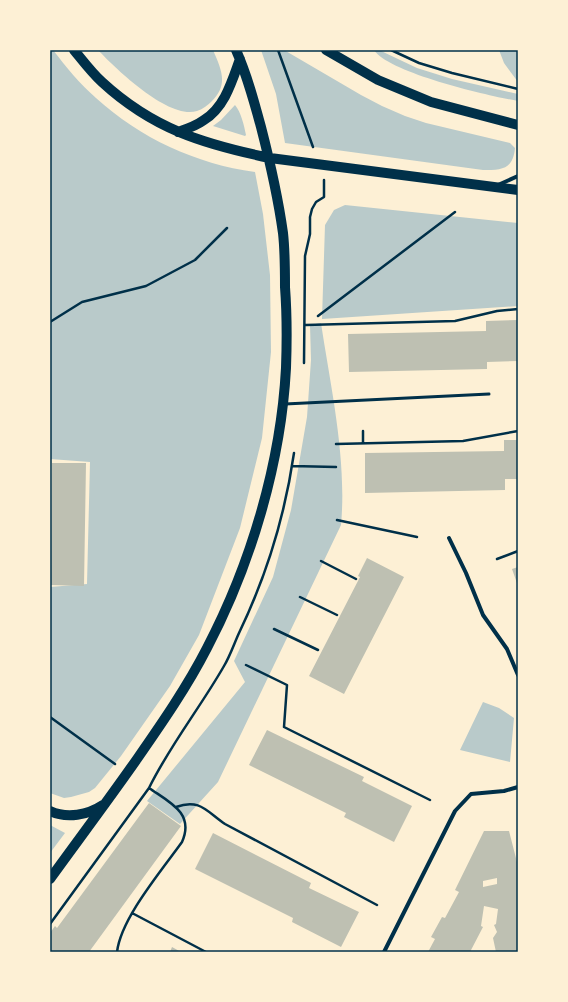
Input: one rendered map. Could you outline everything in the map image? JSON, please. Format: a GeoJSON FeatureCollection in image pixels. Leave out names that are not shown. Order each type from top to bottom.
{"type":"FeatureCollection","features":[{"type":"Feature","properties":{"kind":"main road"},"geometry":{"type":"LineString","coordinates":[[74,50],[101,82],[140,113],[178,132],[218,146],[270,158],[518,190]]}},
{"type":"Feature","properties":{"kind":"main road"},"geometry":{"type":"LineString","coordinates":[[326,50],[378,80],[431,102],[518,124]]}},
{"type":"Feature","properties":{"kind":"main road"},"geometry":{"type":"LineString","coordinates":[[178,132],[205,120],[219,106],[226,95],[238,54]]}},
{"type":"Feature","properties":{"kind":"main road"},"geometry":{"type":"LineString","coordinates":[[50,879],[169,714],[208,648],[224,614],[252,543],[265,496],[274,456],[286,370],[287,326],[284,245],[270,158],[253,96],[238,54]]}},
{"type":"Feature","properties":{"kind":"main road"},"geometry":{"type":"LineString","coordinates":[[50,811],[64,815],[75,815],[96,810],[105,804]]}},
{"type":"Feature","properties":{"kind":"street"},"geometry":{"type":"LineString","coordinates":[[494,186],[518,176]]}},
{"type":"Feature","properties":{"kind":"street"},"geometry":{"type":"LineString","coordinates":[[449,538],[466,573],[483,615],[507,649],[518,675]]}},
{"type":"Feature","properties":{"kind":"street"},"geometry":{"type":"LineString","coordinates":[[384,952],[455,811],[471,794],[504,791],[518,787]]}},
{"type":"Feature","properties":{"kind":"lane"},"geometry":{"type":"LineString","coordinates":[[282,404],[489,394]]}},
{"type":"Feature","properties":{"kind":"path"},"geometry":{"type":"LineString","coordinates":[[278,50],[312,146]]}},
{"type":"Feature","properties":{"kind":"path"},"geometry":{"type":"LineString","coordinates":[[391,50],[420,63],[452,73],[518,88]]}},
{"type":"Feature","properties":{"kind":"path"},"geometry":{"type":"LineString","coordinates":[[304,365],[306,325],[305,256],[310,234],[310,217],[312,209],[316,202],[324,197],[324,180]]}},
{"type":"Feature","properties":{"kind":"path"},"geometry":{"type":"LineString","coordinates":[[318,316],[455,212]]}},
{"type":"Feature","properties":{"kind":"path"},"geometry":{"type":"LineString","coordinates":[[50,322],[82,302],[146,286],[195,260],[227,228]]}},
{"type":"Feature","properties":{"kind":"path"},"geometry":{"type":"LineString","coordinates":[[306,325],[455,321],[497,311],[518,309]]}},
{"type":"Feature","properties":{"kind":"path"},"geometry":{"type":"LineString","coordinates":[[363,430],[363,443]]}},
{"type":"Feature","properties":{"kind":"path"},"geometry":{"type":"LineString","coordinates":[[336,444],[462,441],[518,430]]}},
{"type":"Feature","properties":{"kind":"path"},"geometry":{"type":"LineString","coordinates":[[292,466],[336,467]]}},
{"type":"Feature","properties":{"kind":"path"},"geometry":{"type":"LineString","coordinates":[[337,520],[417,537]]}},
{"type":"Feature","properties":{"kind":"path"},"geometry":{"type":"LineString","coordinates":[[497,559],[518,551]]}},
{"type":"Feature","properties":{"kind":"path"},"geometry":{"type":"LineString","coordinates":[[321,561],[356,579]]}},
{"type":"Feature","properties":{"kind":"path"},"geometry":{"type":"LineString","coordinates":[[300,597],[337,615]]}},
{"type":"Feature","properties":{"kind":"path"},"geometry":{"type":"LineString","coordinates":[[274,629],[318,650]]}},
{"type":"Feature","properties":{"kind":"path"},"geometry":{"type":"LineString","coordinates":[[246,664],[287,685],[284,727],[430,800]]}},
{"type":"Feature","properties":{"kind":"path"},"geometry":{"type":"LineString","coordinates":[[50,717],[117,766]]}},
{"type":"Feature","properties":{"kind":"path"},"geometry":{"type":"LineString","coordinates":[[50,924],[149,788],[180,811],[186,830],[184,837],[132,913],[118,943],[117,952]]}},
{"type":"Feature","properties":{"kind":"path"},"geometry":{"type":"LineString","coordinates":[[176,807],[191,804],[206,808],[225,824],[377,905]]}},
{"type":"Feature","properties":{"kind":"path"},"geometry":{"type":"LineString","coordinates":[[132,913],[206,952]]}},
{"type":"Feature","properties":{"kind":"shaded area"},"geometry":{"type":"Polygon","coordinates":[[[50,50],[53,50],[73,75],[96,98],[131,125],[150,137],[190,156],[211,163],[255,172],[263,214],[270,275],[271,352],[262,438],[240,528],[199,635],[170,686],[121,756],[95,788],[89,792],[64,798],[50,793],[50,587],[87,584],[90,462],[50,459],[50,50]]]}},
{"type":"Feature","properties":{"kind":"shaded area"},"geometry":{"type":"Polygon","coordinates":[[[98,50],[213,50],[221,70],[222,82],[220,89],[212,101],[197,111],[185,112],[172,108],[158,101],[144,91],[117,69],[98,50]]]}},
{"type":"Feature","properties":{"kind":"shaded area"},"geometry":{"type":"Polygon","coordinates":[[[261,50],[284,50],[361,95],[405,116],[426,123],[510,143],[515,148],[512,161],[509,165],[501,169],[483,170],[285,143],[276,94],[261,50]]]}},
{"type":"Feature","properties":{"kind":"shaded area"},"geometry":{"type":"Polygon","coordinates":[[[374,50],[379,50],[417,68],[452,79],[518,94],[518,101],[464,89],[419,75],[383,59],[374,50]]]}},
{"type":"Feature","properties":{"kind":"shaded area"},"geometry":{"type":"Polygon","coordinates":[[[499,50],[518,50],[518,82],[504,63],[499,50]]]}},
{"type":"Feature","properties":{"kind":"shaded area"},"geometry":{"type":"Polygon","coordinates":[[[235,105],[242,119],[245,136],[213,126],[235,105]]]}},
{"type":"Feature","properties":{"kind":"shaded area"},"geometry":{"type":"Polygon","coordinates":[[[345,205],[518,223],[518,306],[322,319],[325,225],[334,210],[345,205]]]}},
{"type":"Feature","properties":{"kind":"shaded area"},"geometry":{"type":"Polygon","coordinates":[[[321,323],[340,449],[342,475],[341,525],[218,782],[180,824],[147,801],[245,682],[234,661],[273,577],[291,510],[307,417],[311,360],[310,325],[321,323]]]}},
{"type":"Feature","properties":{"kind":"shaded area"},"geometry":{"type":"Polygon","coordinates":[[[483,702],[499,708],[514,718],[510,762],[460,750],[483,702]]]}},
{"type":"Feature","properties":{"kind":"shaded area"},"geometry":{"type":"Polygon","coordinates":[[[50,825],[65,833],[50,853],[50,825]]]}},
{"type":"Feature","properties":{"kind":"building"},"geometry":{"type":"Polygon","coordinates":[[[518,320],[518,361],[487,362],[487,369],[349,372],[348,334],[486,331],[486,321],[518,320]]]}},
{"type":"Feature","properties":{"kind":"building"},"geometry":{"type":"Polygon","coordinates":[[[504,440],[518,440],[518,479],[505,479],[505,490],[365,493],[365,453],[504,451],[504,440]]]}},
{"type":"Feature","properties":{"kind":"building"},"geometry":{"type":"Polygon","coordinates":[[[52,463],[86,463],[84,586],[51,585],[52,463]]]}},
{"type":"Feature","properties":{"kind":"building"},"geometry":{"type":"Polygon","coordinates":[[[367,558],[404,577],[344,694],[309,676],[360,577],[358,576],[367,558]]]}},
{"type":"Feature","properties":{"kind":"building"},"geometry":{"type":"Polygon","coordinates":[[[518,567],[518,586],[512,569],[518,567]]]}},
{"type":"Feature","properties":{"kind":"building"},"geometry":{"type":"Polygon","coordinates":[[[267,730],[364,777],[362,781],[412,806],[394,842],[344,817],[346,813],[249,765],[267,730]]]}},
{"type":"Feature","properties":{"kind":"building"},"geometry":{"type":"Polygon","coordinates":[[[149,803],[181,826],[89,952],[50,952],[50,933],[55,926],[57,928],[149,803]]]}},
{"type":"Feature","properties":{"kind":"building"},"geometry":{"type":"Polygon","coordinates":[[[484,831],[509,831],[518,866],[518,952],[496,952],[493,938],[497,932],[494,925],[496,924],[498,909],[484,906],[481,926],[483,927],[470,952],[428,952],[435,939],[431,937],[442,917],[445,918],[459,892],[455,890],[484,831]],[[497,878],[483,881],[483,887],[497,884],[497,878]]]}},
{"type":"Feature","properties":{"kind":"building"},"geometry":{"type":"Polygon","coordinates":[[[213,833],[311,883],[309,888],[359,912],[341,947],[292,922],[293,918],[195,869],[213,833]]]}},
{"type":"Feature","properties":{"kind":"building"},"geometry":{"type":"Polygon","coordinates":[[[172,947],[181,952],[170,952],[172,947]]]}}]}
